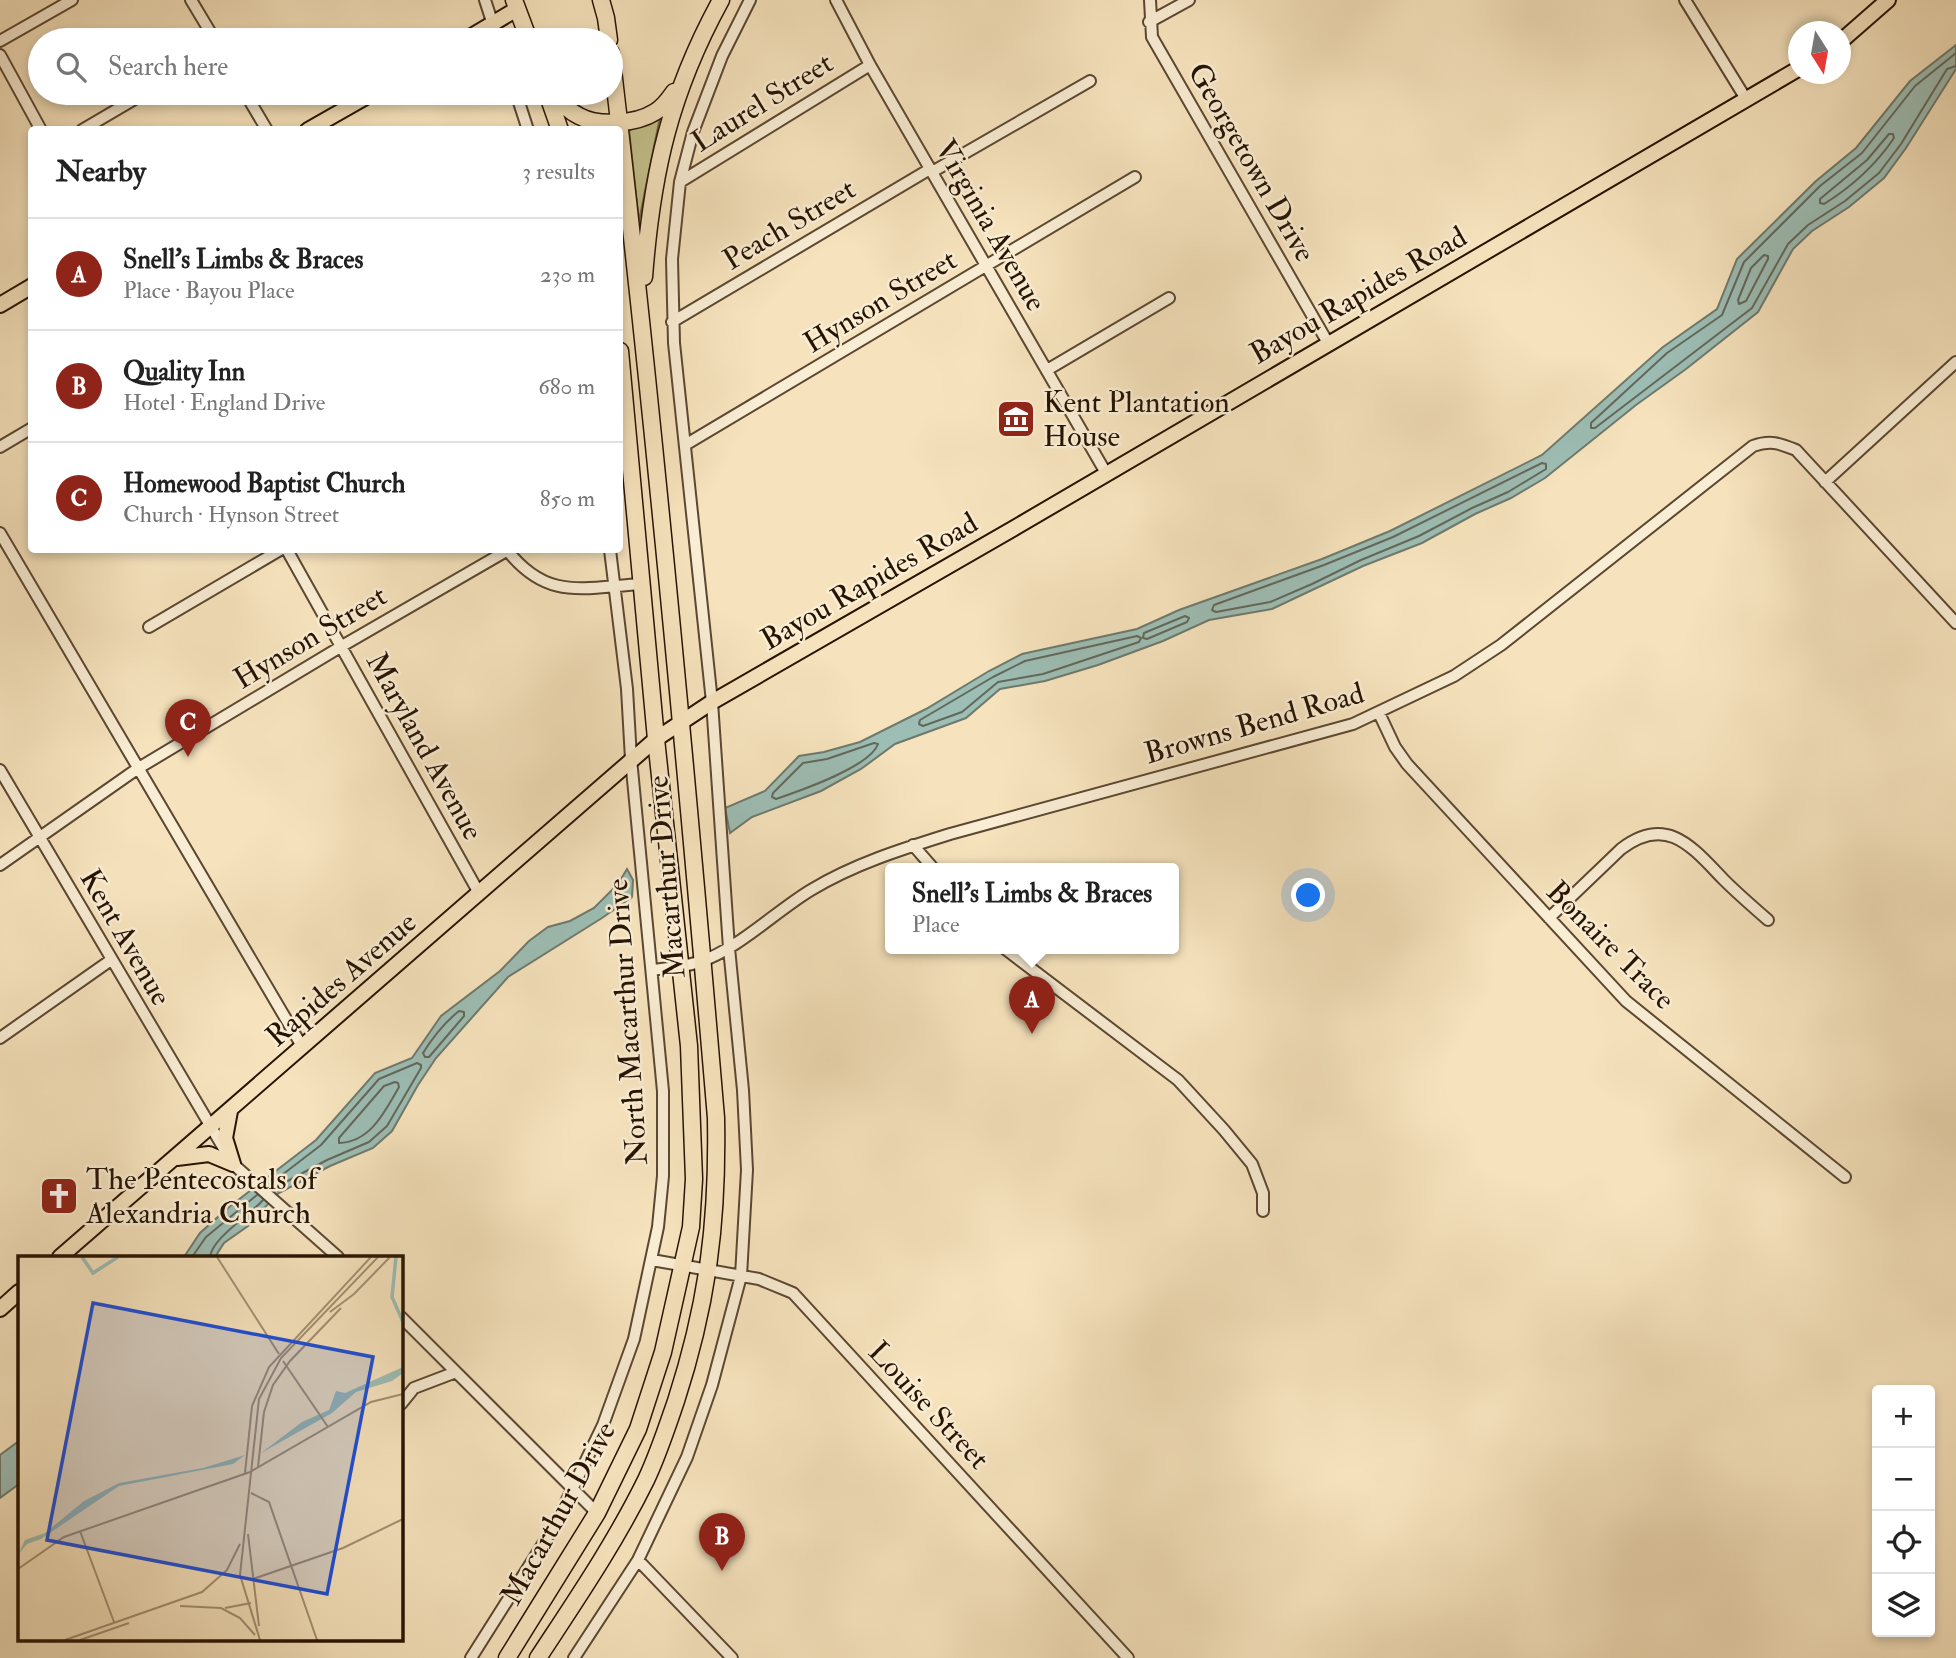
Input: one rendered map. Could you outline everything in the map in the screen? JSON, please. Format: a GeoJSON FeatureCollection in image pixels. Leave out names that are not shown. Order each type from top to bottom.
{"type":"FeatureCollection","features":[{"type":"Feature","properties":{"kind":"highway"},"geometry":{"type":"LineString","coordinates":[[601,0],[607,28]]}},
{"type":"Feature","properties":{"kind":"highway"},"geometry":{"type":"LineString","coordinates":[[646,374],[644,282],[648,220],[668,123],[701,36],[721,0]]}},
{"type":"Feature","properties":{"kind":"highway"},"geometry":{"type":"LineString","coordinates":[[515,5],[524,28]]}},
{"type":"Feature","properties":{"kind":"highway"},"geometry":{"type":"LineString","coordinates":[[566,105],[581,118],[603,123],[644,117],[656,112],[667,102],[689,68]]}},
{"type":"Feature","properties":{"kind":"highway"},"geometry":{"type":"LineString","coordinates":[[551,105],[559,126]]}},
{"type":"Feature","properties":{"kind":"highway","name":"Macarthur Drive"},"geometry":{"type":"LineString","coordinates":[[617,105],[620,126]]}},
{"type":"Feature","properties":{"kind":"highway","name":"Macarthur Drive"},"geometry":{"type":"LineString","coordinates":[[538,1658],[616,1535],[647,1478],[671,1416],[691,1354],[709,1271],[716,1188],[716,1129],[668,582],[623,158]]}},
{"type":"Feature","properties":{"kind":"highway","name":"Macarthur Drive"},"geometry":{"type":"LineString","coordinates":[[507,1658],[597,1513],[638,1429],[652,1391],[691,1227],[695,1179],[689,1046],[656,739],[623,384]]}},
{"type":"Feature","properties":{"kind":"highway"},"geometry":{"type":"LineString","coordinates":[[643,584],[668,582]]}},
{"type":"Feature","properties":{"kind":"highway"},"geometry":{"type":"LineString","coordinates":[[597,1513],[616,1535]]}},
{"type":"Feature","properties":{"kind":"main road"},"geometry":{"type":"LineString","coordinates":[[1851,32],[1888,0]]}},
{"type":"Feature","properties":{"kind":"main road"},"geometry":{"type":"LineString","coordinates":[[485,28],[515,5]]}},
{"type":"Feature","properties":{"kind":"main road","name":"Bayou Rapides Road"},"geometry":{"type":"LineString","coordinates":[[656,739],[712,702],[1788,75]]}},
{"type":"Feature","properties":{"kind":"main road"},"geometry":{"type":"LineString","coordinates":[[315,126],[352,105]]}},
{"type":"Feature","properties":{"kind":"main road"},"geometry":{"type":"LineString","coordinates":[[0,305],[28,288]]}},
{"type":"Feature","properties":{"kind":"main road","name":"Rapides Avenue"},"geometry":{"type":"LineString","coordinates":[[61,1256],[656,739]]}},
{"type":"Feature","properties":{"kind":"main road"},"geometry":{"type":"LineString","coordinates":[[230,1110],[225,1138],[236,1166]]}},
{"type":"Feature","properties":{"kind":"main road"},"geometry":{"type":"LineString","coordinates":[[175,1158],[209,1154],[236,1166]]}},
{"type":"Feature","properties":{"kind":"main road"},"geometry":{"type":"LineString","coordinates":[[0,1309],[18,1293]]}},
{"type":"Feature","properties":{"kind":"street"},"geometry":{"type":"LineString","coordinates":[[0,41],[72,0]]}},
{"type":"Feature","properties":{"kind":"street"},"geometry":{"type":"LineString","coordinates":[[191,0],[208,28]]}},
{"type":"Feature","properties":{"kind":"street"},"geometry":{"type":"LineString","coordinates":[[485,0],[494,28]]}},
{"type":"Feature","properties":{"kind":"street"},"geometry":{"type":"LineString","coordinates":[[574,1658],[638,1560],[687,1457],[712,1385],[741,1276],[747,1170],[743,1090],[729,948],[712,702],[673,322],[672,259],[680,181],[706,93],[750,0]]}},
{"type":"Feature","properties":{"kind":"street","name":"Virginia Avenue"},"geometry":{"type":"LineString","coordinates":[[836,0],[870,65],[1106,474]]}},
{"type":"Feature","properties":{"kind":"street","name":"Georgetown Drive"},"geometry":{"type":"LineString","coordinates":[[1150,0],[1149,22],[1152,37],[1328,343]]}},
{"type":"Feature","properties":{"kind":"street"},"geometry":{"type":"LineString","coordinates":[[1149,22],[1189,0]]}},
{"type":"Feature","properties":{"kind":"street"},"geometry":{"type":"LineString","coordinates":[[1685,0],[1746,99]]}},
{"type":"Feature","properties":{"kind":"street"},"geometry":{"type":"LineString","coordinates":[[0,55],[39,126]]}},
{"type":"Feature","properties":{"kind":"street","name":"Laurel Street"},"geometry":{"type":"LineString","coordinates":[[680,181],[870,65]]}},
{"type":"Feature","properties":{"kind":"street","name":"Peach Street"},"geometry":{"type":"LineString","coordinates":[[673,322],[931,170],[1090,81]]}},
{"type":"Feature","properties":{"kind":"street"},"geometry":{"type":"LineString","coordinates":[[89,126],[125,105]]}},
{"type":"Feature","properties":{"kind":"street"},"geometry":{"type":"LineString","coordinates":[[252,105],[265,126]]}},
{"type":"Feature","properties":{"kind":"street"},"geometry":{"type":"LineString","coordinates":[[520,105],[527,126]]}},
{"type":"Feature","properties":{"kind":"street","name":"Hynson Street"},"geometry":{"type":"LineString","coordinates":[[685,444],[1135,177]]}},
{"type":"Feature","properties":{"kind":"street"},"geometry":{"type":"LineString","coordinates":[[1047,370],[1169,298]]}},
{"type":"Feature","properties":{"kind":"street"},"geometry":{"type":"LineString","coordinates":[[1825,482],[1956,362]]}},
{"type":"Feature","properties":{"kind":"street"},"geometry":{"type":"LineString","coordinates":[[0,447],[28,430]]}},
{"type":"Feature","properties":{"kind":"street","name":"Browns Bend Road"},"geometry":{"type":"LineString","coordinates":[[652,970],[702,961],[729,948],[811,890],[842,873],[913,845],[1353,724],[1379,713],[1454,676],[1501,645],[1752,446],[1773,441],[1796,450],[1956,623]]}},
{"type":"Feature","properties":{"kind":"street"},"geometry":{"type":"LineString","coordinates":[[0,533],[303,1048]]}},
{"type":"Feature","properties":{"kind":"street"},"geometry":{"type":"LineString","coordinates":[[149,627],[275,553]]}},
{"type":"Feature","properties":{"kind":"street","name":"Maryland Avenue"},"geometry":{"type":"LineString","coordinates":[[290,553],[479,893]]}},
{"type":"Feature","properties":{"kind":"street","name":"Hynson Street"},"geometry":{"type":"LineString","coordinates":[[0,865],[137,769],[502,553]]}},
{"type":"Feature","properties":{"kind":"street"},"geometry":{"type":"LineString","coordinates":[[510,553],[531,575],[553,586],[575,588],[643,584]]}},
{"type":"Feature","properties":{"kind":"street","name":"Macarthur Drive"},"geometry":{"type":"LineString","coordinates":[[610,553],[627,689],[631,759]]}},
{"type":"Feature","properties":{"kind":"street","name":"Bonaire Trace"},"geometry":{"type":"LineString","coordinates":[[1379,713],[1395,747],[1407,764],[1626,1001],[1845,1177]]}},
{"type":"Feature","properties":{"kind":"street","name":"North Macarthur Drive"},"geometry":{"type":"LineString","coordinates":[[471,1658],[574,1490],[616,1393],[639,1318],[652,1260],[661,1202],[663,1091],[631,759]]}},
{"type":"Feature","properties":{"kind":"street","name":"Kent Avenue"},"geometry":{"type":"LineString","coordinates":[[0,771],[210,1128],[236,1166],[337,1256]]}},
{"type":"Feature","properties":{"kind":"street"},"geometry":{"type":"LineString","coordinates":[[1549,918],[1621,849],[1634,839],[1652,833],[1680,838],[1686,842],[1768,920]]}},
{"type":"Feature","properties":{"kind":"street"},"geometry":{"type":"LineString","coordinates":[[913,845],[929,863]]}},
{"type":"Feature","properties":{"kind":"street"},"geometry":{"type":"LineString","coordinates":[[1012,954],[1178,1080],[1224,1129],[1252,1164],[1263,1193],[1263,1211]]}},
{"type":"Feature","properties":{"kind":"street"},"geometry":{"type":"LineString","coordinates":[[0,1038],[111,960]]}},
{"type":"Feature","properties":{"kind":"street","name":"Louise Street"},"geometry":{"type":"LineString","coordinates":[[652,1260],[772,1283],[793,1293],[1128,1658]]}},
{"type":"Feature","properties":{"kind":"street"},"geometry":{"type":"LineString","coordinates":[[402,1318],[597,1513]]}},
{"type":"Feature","properties":{"kind":"street"},"geometry":{"type":"LineString","coordinates":[[402,1403],[414,1388],[456,1372]]}},
{"type":"Feature","properties":{"kind":"street"},"geometry":{"type":"LineString","coordinates":[[638,1560],[732,1658]]}},
{"type":"Feature","properties":{"kind":"shaded area"},"geometry":{"type":"Polygon","coordinates":[[[660,117],[639,221],[629,130],[660,117]]]}},
{"type":"Feature","properties":{"kind":"water"},"geometry":{"type":"Polygon","coordinates":[[[1956,45],[1956,69],[1884,178],[1849,207],[1812,231],[1793,249],[1758,312],[1545,478],[1422,543],[1363,566],[1272,609],[1209,620],[1163,641],[1098,665],[1045,681],[1000,689],[966,718],[895,744],[861,769],[821,791],[752,817],[730,833],[725,808],[765,791],[799,756],[860,742],[926,709],[1022,654],[1137,629],[1179,610],[1322,559],[1390,531],[1542,455],[1663,347],[1717,309],[1737,259],[1816,181],[1856,148],[1910,81],[1956,45]]]}},
{"type":"Feature","properties":{"kind":"water"},"geometry":{"type":"Polygon","coordinates":[[[627,869],[633,880],[632,897],[508,977],[436,1058],[392,1131],[373,1148],[330,1166],[277,1194],[248,1226],[224,1243],[216,1256],[185,1256],[200,1233],[229,1207],[316,1140],[375,1073],[412,1058],[441,1016],[500,971],[529,941],[548,927],[570,921],[594,908],[618,884],[627,869]]]}},
{"type":"Feature","properties":{"kind":"water"},"geometry":{"type":"Polygon","coordinates":[[[18,1442],[18,1485],[0,1498],[0,1455],[18,1442]]]}},
{"type":"Feature","properties":{"kind":"place","name":"Kent Plantation House"},"geometry":{"type":"Point","coordinates":[1016,419]}},
{"type":"Feature","properties":{"kind":"place","name":"Homewood Baptist Church"},"geometry":{"type":"Point","coordinates":[188,757]}},
{"type":"Feature","properties":{"kind":"place","name":"Snell's Limbs & Braces"},"geometry":{"type":"Point","coordinates":[1032,1034]}},
{"type":"Feature","properties":{"kind":"place","name":"The Pentecostals of Alexandria Church"},"geometry":{"type":"Point","coordinates":[59,1196]}},
{"type":"Feature","properties":{"kind":"place","name":"Quality Inn"},"geometry":{"type":"Point","coordinates":[722,1571]}}]}
